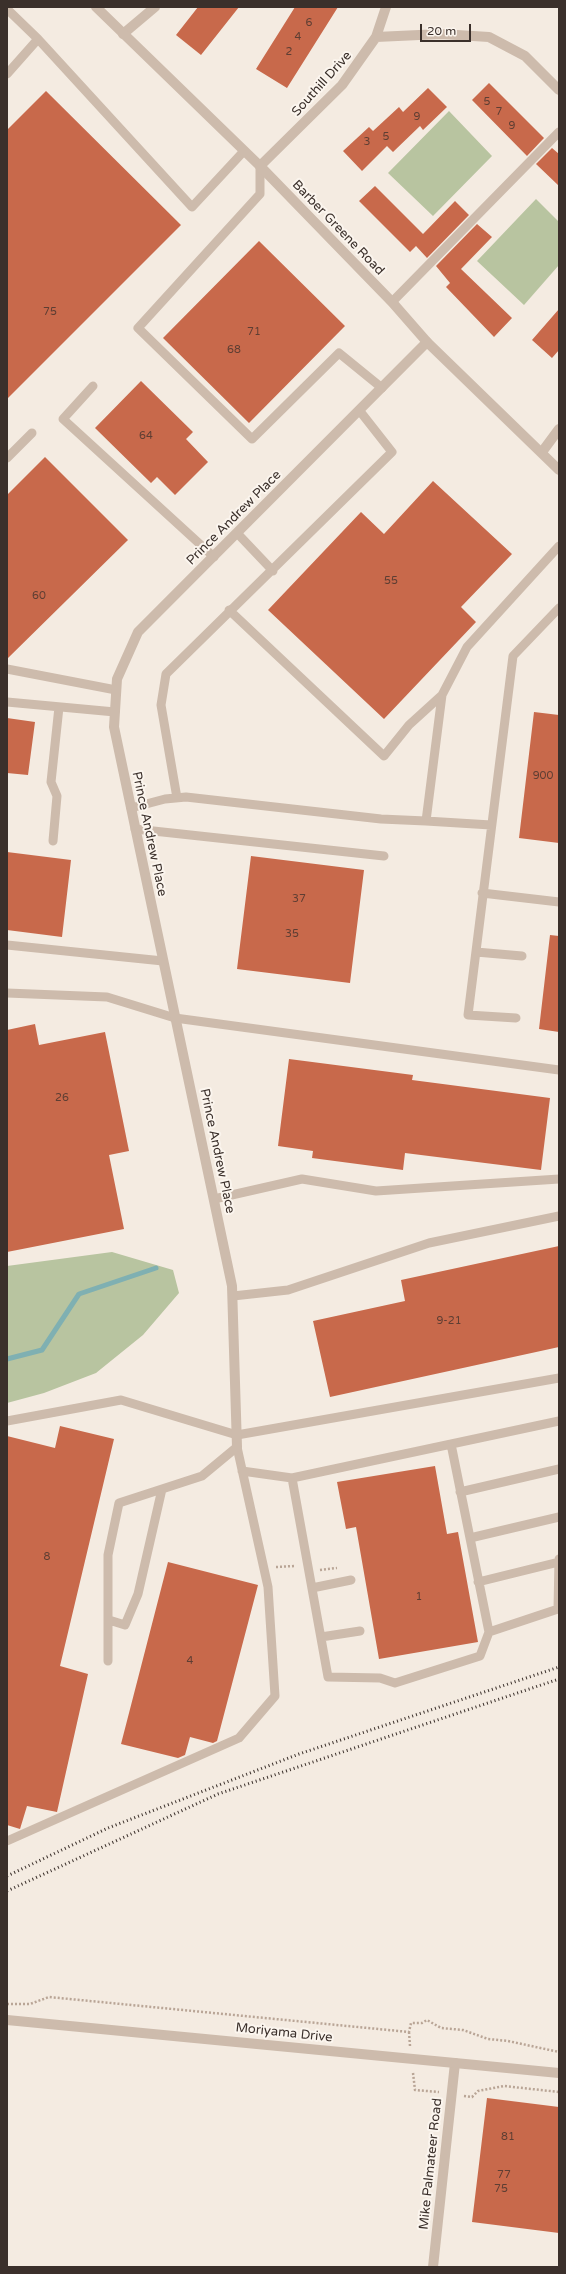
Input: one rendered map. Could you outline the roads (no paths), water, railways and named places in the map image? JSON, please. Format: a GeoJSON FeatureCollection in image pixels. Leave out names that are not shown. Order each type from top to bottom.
{"type":"FeatureCollection","features":[{"type":"Feature","properties":{"kind":"street","name":"Barber Greene Road"},"geometry":{"type":"LineString","coordinates":[[96,7],[260,166],[392,302],[427,342],[559,470]]}},
{"type":"Feature","properties":{"kind":"street"},"geometry":{"type":"LineString","coordinates":[[124,34],[155,7]]}},
{"type":"Feature","properties":{"kind":"street","name":"Southill Drive"},"geometry":{"type":"LineString","coordinates":[[260,166],[342,85],[376,37],[386,7]]}},
{"type":"Feature","properties":{"kind":"street"},"geometry":{"type":"LineString","coordinates":[[376,37],[441,34],[489,37],[525,56],[559,90]]}},
{"type":"Feature","properties":{"kind":"street","name":"Prince Andrew Place"},"geometry":{"type":"LineString","coordinates":[[237,1447],[232,1286],[114,727],[117,679],[138,632],[427,342]]}},
{"type":"Feature","properties":{"kind":"street"},"geometry":{"type":"LineString","coordinates":[[542,452],[559,429]]}},
{"type":"Feature","properties":{"kind":"street","name":"Moriyama Drive"},"geometry":{"type":"LineString","coordinates":[[7,2020],[559,2073]]}},
{"type":"Feature","properties":{"kind":"street","name":"Mike Palmateer Road"},"geometry":{"type":"LineString","coordinates":[[433,2267],[455,2063]]}},
{"type":"Feature","properties":{"kind":"lane"},"geometry":{"type":"LineString","coordinates":[[7,9],[38,39],[192,207],[244,151]]}},
{"type":"Feature","properties":{"kind":"lane"},"geometry":{"type":"LineString","coordinates":[[7,74],[38,39]]}},
{"type":"Feature","properties":{"kind":"lane"},"geometry":{"type":"LineString","coordinates":[[392,302],[559,132]]}},
{"type":"Feature","properties":{"kind":"lane"},"geometry":{"type":"LineString","coordinates":[[260,166],[260,194],[138,328],[252,439],[339,353],[382,388]]}},
{"type":"Feature","properties":{"kind":"lane"},"geometry":{"type":"LineString","coordinates":[[93,386],[62,419],[214,557]]}},
{"type":"Feature","properties":{"kind":"lane"},"geometry":{"type":"LineString","coordinates":[[177,798],[161,705],[166,674],[230,610],[273,571],[392,452],[359,410]]}},
{"type":"Feature","properties":{"kind":"lane"},"geometry":{"type":"LineString","coordinates":[[7,458],[32,433]]}},
{"type":"Feature","properties":{"kind":"lane"},"geometry":{"type":"LineString","coordinates":[[237,533],[273,571]]}},
{"type":"Feature","properties":{"kind":"lane"},"geometry":{"type":"LineString","coordinates":[[230,610],[384,756],[410,725],[442,695],[467,647],[559,546]]}},
{"type":"Feature","properties":{"kind":"lane"},"geometry":{"type":"LineString","coordinates":[[516,1018],[468,1015],[482,893],[513,656],[559,608]]}},
{"type":"Feature","properties":{"kind":"lane"},"geometry":{"type":"LineString","coordinates":[[7,669],[116,690]]}},
{"type":"Feature","properties":{"kind":"lane"},"geometry":{"type":"LineString","coordinates":[[426,821],[442,695]]}},
{"type":"Feature","properties":{"kind":"lane"},"geometry":{"type":"LineString","coordinates":[[7,702],[115,712]]}},
{"type":"Feature","properties":{"kind":"lane"},"geometry":{"type":"LineString","coordinates":[[53,840],[57,796],[51,782],[59,707]]}},
{"type":"Feature","properties":{"kind":"lane"},"geometry":{"type":"LineString","coordinates":[[131,808],[186,797],[382,819],[491,825]]}},
{"type":"Feature","properties":{"kind":"lane"},"geometry":{"type":"LineString","coordinates":[[135,829],[384,856]]}},
{"type":"Feature","properties":{"kind":"lane"},"geometry":{"type":"LineString","coordinates":[[482,893],[559,902]]}},
{"type":"Feature","properties":{"kind":"lane"},"geometry":{"type":"LineString","coordinates":[[7,944],[163,961]]}},
{"type":"Feature","properties":{"kind":"lane"},"geometry":{"type":"LineString","coordinates":[[476,952],[522,956]]}},
{"type":"Feature","properties":{"kind":"lane"},"geometry":{"type":"LineString","coordinates":[[7,993],[108,997],[175,1018],[559,1070]]}},
{"type":"Feature","properties":{"kind":"lane"},"geometry":{"type":"LineString","coordinates":[[214,1199],[302,1179],[376,1191],[559,1179]]}},
{"type":"Feature","properties":{"kind":"lane"},"geometry":{"type":"LineString","coordinates":[[233,1296],[288,1290],[429,1243],[559,1216]]}},
{"type":"Feature","properties":{"kind":"lane"},"geometry":{"type":"LineString","coordinates":[[7,1421],[120,1400],[237,1435],[559,1378]]}},
{"type":"Feature","properties":{"kind":"lane"},"geometry":{"type":"LineString","coordinates":[[242,1471],[292,1478],[559,1421]]}},
{"type":"Feature","properties":{"kind":"lane"},"geometry":{"type":"LineString","coordinates":[[292,1478],[328,1677],[380,1678],[395,1683],[480,1656],[489,1632],[450,1444]]}},
{"type":"Feature","properties":{"kind":"lane"},"geometry":{"type":"LineString","coordinates":[[7,1841],[239,1738],[275,1696],[268,1587],[237,1447],[202,1476],[119,1503],[108,1555],[108,1661]]}},
{"type":"Feature","properties":{"kind":"lane"},"geometry":{"type":"LineString","coordinates":[[460,1492],[559,1469]]}},
{"type":"Feature","properties":{"kind":"lane"},"geometry":{"type":"LineString","coordinates":[[109,1620],[125,1625],[128,1619],[138,1594],[162,1489]]}},
{"type":"Feature","properties":{"kind":"lane"},"geometry":{"type":"LineString","coordinates":[[470,1538],[559,1517]]}},
{"type":"Feature","properties":{"kind":"lane"},"geometry":{"type":"LineString","coordinates":[[489,1632],[558,1609],[559,1559]]}},
{"type":"Feature","properties":{"kind":"lane"},"geometry":{"type":"LineString","coordinates":[[478,1582],[559,1562]]}},
{"type":"Feature","properties":{"kind":"lane"},"geometry":{"type":"LineString","coordinates":[[312,1588],[351,1580]]}},
{"type":"Feature","properties":{"kind":"lane"},"geometry":{"type":"LineString","coordinates":[[321,1637],[360,1631]]}},
{"type":"Feature","properties":{"kind":"waterway"},"geometry":{"type":"LineString","coordinates":[[7,1359],[42,1350],[79,1294],[156,1268]]}},
{"type":"Feature","properties":{"kind":"railway"},"geometry":{"type":"LineString","coordinates":[[7,1876],[108,1828],[299,1754],[559,1667]]}},
{"type":"Feature","properties":{"kind":"railway"},"geometry":{"type":"LineString","coordinates":[[7,1891],[218,1794],[559,1679]]}}]}
